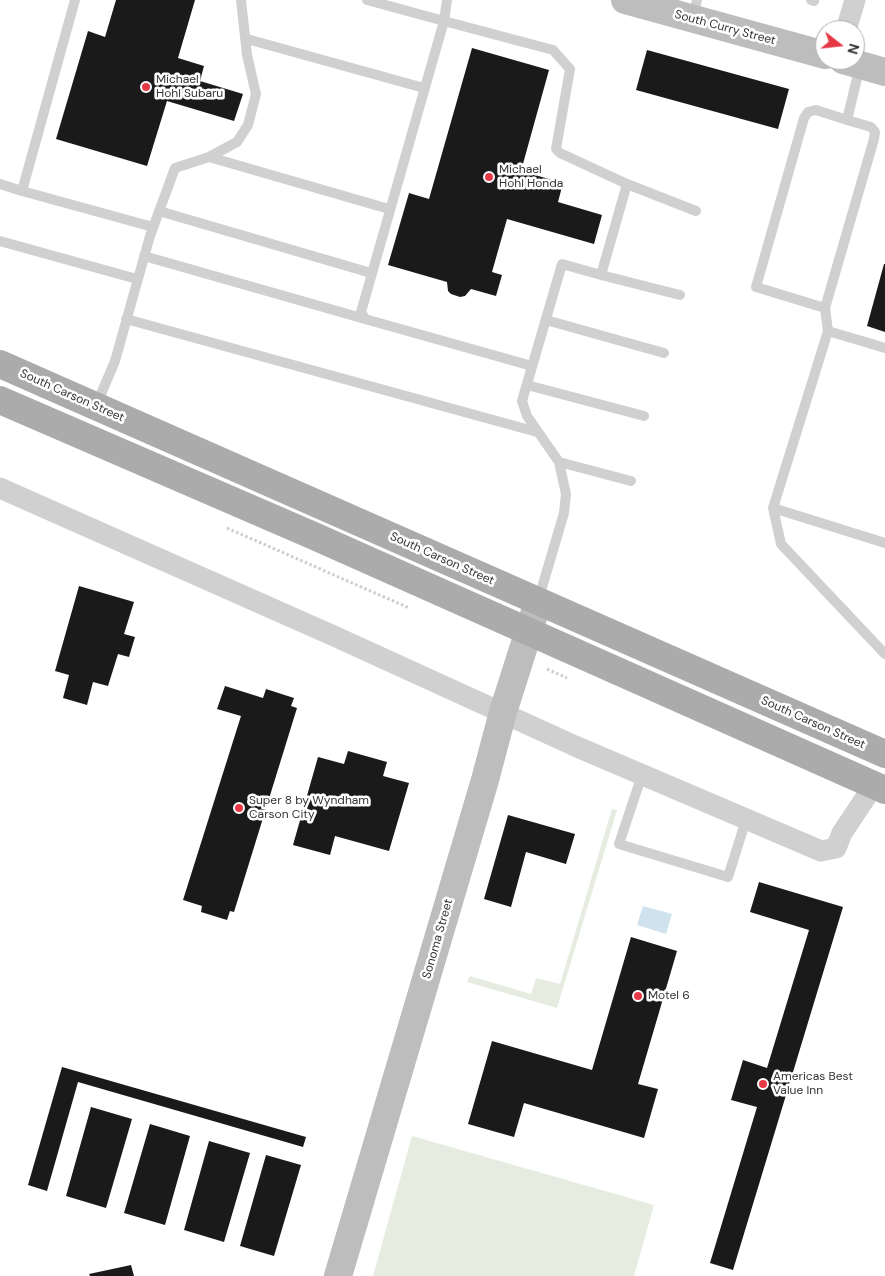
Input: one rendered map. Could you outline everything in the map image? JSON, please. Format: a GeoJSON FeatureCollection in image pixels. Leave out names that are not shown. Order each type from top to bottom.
{"type":"FeatureCollection","features":[{"type":"Feature","properties":{"kind":"main road","name":"South Carson Street"},"geometry":{"type":"LineString","coordinates":[[0,364],[885,754]]}},
{"type":"Feature","properties":{"kind":"main road"},"geometry":{"type":"LineString","coordinates":[[0,400],[528,631],[881,782]]}},
{"type":"Feature","properties":{"kind":"street","name":"South Curry Street"},"geometry":{"type":"LineString","coordinates":[[625,0],[695,9],[815,51]]}},
{"type":"Feature","properties":{"kind":"street"},"geometry":{"type":"LineString","coordinates":[[849,20],[855,0]]}},
{"type":"Feature","properties":{"kind":"street"},"geometry":{"type":"LineString","coordinates":[[0,488],[503,712],[575,746],[821,851],[836,848],[842,833],[881,782]]}},
{"type":"Feature","properties":{"kind":"street","name":"Sonoma Street"},"geometry":{"type":"LineString","coordinates":[[338,1276],[482,790],[503,712],[538,602]]}},
{"type":"Feature","properties":{"kind":"lane"},"geometry":{"type":"LineString","coordinates":[[22,191],[75,0]]}},
{"type":"Feature","properties":{"kind":"lane"},"geometry":{"type":"LineString","coordinates":[[95,406],[115,361],[144,256],[158,211],[175,168],[209,156],[238,142],[248,125],[256,94],[247,55],[247,39],[241,0]]}},
{"type":"Feature","properties":{"kind":"lane"},"geometry":{"type":"LineString","coordinates":[[367,0],[553,50],[570,69],[556,149],[560,154],[627,184],[696,211]]}},
{"type":"Feature","properties":{"kind":"lane"},"geometry":{"type":"LineString","coordinates":[[365,318],[361,312],[370,273],[444,21],[447,0]]}},
{"type":"Feature","properties":{"kind":"lane"},"geometry":{"type":"LineString","coordinates":[[247,39],[424,88]]}},
{"type":"Feature","properties":{"kind":"lane"},"geometry":{"type":"LineString","coordinates":[[847,120],[862,70]]}},
{"type":"Feature","properties":{"kind":"lane"},"geometry":{"type":"LineString","coordinates":[[825,308],[756,287],[804,118],[808,112],[816,110],[871,127],[875,132],[825,308],[828,331],[772,508],[781,544],[885,654]]}},
{"type":"Feature","properties":{"kind":"lane"},"geometry":{"type":"LineString","coordinates":[[209,156],[389,209]]}},
{"type":"Feature","properties":{"kind":"lane"},"geometry":{"type":"LineString","coordinates":[[0,184],[153,228]]}},
{"type":"Feature","properties":{"kind":"lane"},"geometry":{"type":"LineString","coordinates":[[602,274],[627,184]]}},
{"type":"Feature","properties":{"kind":"lane"},"geometry":{"type":"LineString","coordinates":[[158,211],[370,273]]}},
{"type":"Feature","properties":{"kind":"lane"},"geometry":{"type":"LineString","coordinates":[[0,241],[137,279]]}},
{"type":"Feature","properties":{"kind":"lane"},"geometry":{"type":"LineString","coordinates":[[144,256],[532,366]]}},
{"type":"Feature","properties":{"kind":"lane"},"geometry":{"type":"LineString","coordinates":[[538,602],[564,513],[566,494],[559,462],[526,416],[522,401],[562,264],[680,295]]}},
{"type":"Feature","properties":{"kind":"lane"},"geometry":{"type":"LineString","coordinates":[[126,319],[537,432]]}},
{"type":"Feature","properties":{"kind":"lane"},"geometry":{"type":"LineString","coordinates":[[546,320],[664,353]]}},
{"type":"Feature","properties":{"kind":"lane"},"geometry":{"type":"LineString","coordinates":[[828,331],[885,348]]}},
{"type":"Feature","properties":{"kind":"lane"},"geometry":{"type":"LineString","coordinates":[[527,385],[644,416]]}},
{"type":"Feature","properties":{"kind":"lane"},"geometry":{"type":"LineString","coordinates":[[559,462],[631,481]]}},
{"type":"Feature","properties":{"kind":"lane"},"geometry":{"type":"LineString","coordinates":[[772,508],[885,543]]}},
{"type":"Feature","properties":{"kind":"lane"},"geometry":{"type":"LineString","coordinates":[[642,775],[619,844],[728,877],[746,820]]}},
{"type":"Feature","properties":{"kind":"shaded area"},"geometry":{"type":"Polygon","coordinates":[[[612,809],[617,810],[557,1008],[467,982],[470,976],[531,994],[536,978],[560,984],[612,809]]]}},
{"type":"Feature","properties":{"kind":"shaded area"},"geometry":{"type":"Polygon","coordinates":[[[412,1136],[654,1205],[634,1276],[373,1276],[412,1136]]]}},
{"type":"Feature","properties":{"kind":"water"},"geometry":{"type":"Polygon","coordinates":[[[643,906],[672,914],[666,934],[637,925],[643,906]]]}},
{"type":"Feature","properties":{"kind":"building","name":"Michael Hohl Subaru"},"geometry":{"type":"Polygon","coordinates":[[[116,0],[195,0],[178,58],[204,66],[200,81],[243,94],[234,121],[167,101],[147,166],[56,139],[88,31],[105,37],[116,0]]]}},
{"type":"Feature","properties":{"kind":"building","name":"Michael Hohl Honda"},"geometry":{"type":"Polygon","coordinates":[[[472,48],[549,70],[521,171],[563,183],[558,202],[602,215],[594,244],[507,219],[492,272],[502,275],[496,296],[471,289],[465,296],[460,297],[448,291],[447,282],[388,265],[409,193],[429,199],[472,48]]]}},
{"type":"Feature","properties":{"kind":"building"},"geometry":{"type":"Polygon","coordinates":[[[647,50],[789,89],[778,129],[636,90],[647,50]]]}},
{"type":"Feature","properties":{"kind":"building"},"geometry":{"type":"Polygon","coordinates":[[[885,264],[885,332],[867,326],[885,264]]]}},
{"type":"Feature","properties":{"kind":"building"},"geometry":{"type":"Polygon","coordinates":[[[79,586],[134,602],[124,634],[135,637],[129,657],[118,654],[108,686],[93,682],[87,705],[63,698],[69,675],[55,671],[79,586]]]}},
{"type":"Feature","properties":{"kind":"building","name":"Super 8 by Wyndham Carson City"},"geometry":{"type":"Polygon","coordinates":[[[225,686],[263,698],[266,689],[294,698],[291,706],[297,708],[234,912],[230,911],[227,920],[201,912],[202,906],[183,900],[241,716],[217,709],[225,686]]]}},
{"type":"Feature","properties":{"kind":"building"},"geometry":{"type":"Polygon","coordinates":[[[348,751],[387,762],[383,776],[409,783],[389,851],[335,836],[330,855],[293,845],[318,757],[344,764],[348,751]]]}},
{"type":"Feature","properties":{"kind":"building"},"geometry":{"type":"Polygon","coordinates":[[[508,815],[575,834],[566,864],[526,852],[511,907],[484,899],[508,815]]]}},
{"type":"Feature","properties":{"kind":"building","name":"Americas Best Value Inn"},"geometry":{"type":"Polygon","coordinates":[[[759,882],[843,907],[733,1270],[710,1263],[757,1107],[731,1100],[743,1060],[767,1068],[809,930],[750,912],[759,882]]]}},
{"type":"Feature","properties":{"kind":"building","name":"Motel 6"},"geometry":{"type":"Polygon","coordinates":[[[631,937],[677,951],[638,1084],[658,1089],[644,1138],[524,1103],[514,1137],[468,1124],[492,1041],[592,1070],[631,937]]]}},
{"type":"Feature","properties":{"kind":"building"},"geometry":{"type":"Polygon","coordinates":[[[62,1067],[306,1137],[303,1147],[78,1082],[47,1191],[28,1185],[62,1067]]]}},
{"type":"Feature","properties":{"kind":"building"},"geometry":{"type":"Polygon","coordinates":[[[91,1107],[132,1119],[106,1208],[66,1196],[91,1107]]]}},
{"type":"Feature","properties":{"kind":"building"},"geometry":{"type":"Polygon","coordinates":[[[150,1124],[190,1136],[165,1225],[124,1213],[150,1124]]]}},
{"type":"Feature","properties":{"kind":"building"},"geometry":{"type":"Polygon","coordinates":[[[209,1141],[250,1153],[224,1242],[184,1230],[209,1141]]]}},
{"type":"Feature","properties":{"kind":"building"},"geometry":{"type":"Polygon","coordinates":[[[266,1155],[301,1165],[274,1256],[240,1246],[266,1155]]]}},
{"type":"Feature","properties":{"kind":"building"},"geometry":{"type":"Polygon","coordinates":[[[131,1265],[134,1276],[90,1276],[89,1274],[131,1265]]]}},
{"type":"Feature","properties":{"kind":"place","name":"Michael Hohl Subaru"},"geometry":{"type":"Point","coordinates":[146,87]}},
{"type":"Feature","properties":{"kind":"place","name":"Michael Hohl Honda"},"geometry":{"type":"Point","coordinates":[489,177]}},
{"type":"Feature","properties":{"kind":"place","name":"Super 8 by Wyndham Carson City"},"geometry":{"type":"Point","coordinates":[239,808]}},
{"type":"Feature","properties":{"kind":"place","name":"Motel 6"},"geometry":{"type":"Point","coordinates":[638,996]}},
{"type":"Feature","properties":{"kind":"place","name":"Americas Best Value Inn"},"geometry":{"type":"Point","coordinates":[763,1084]}}]}
